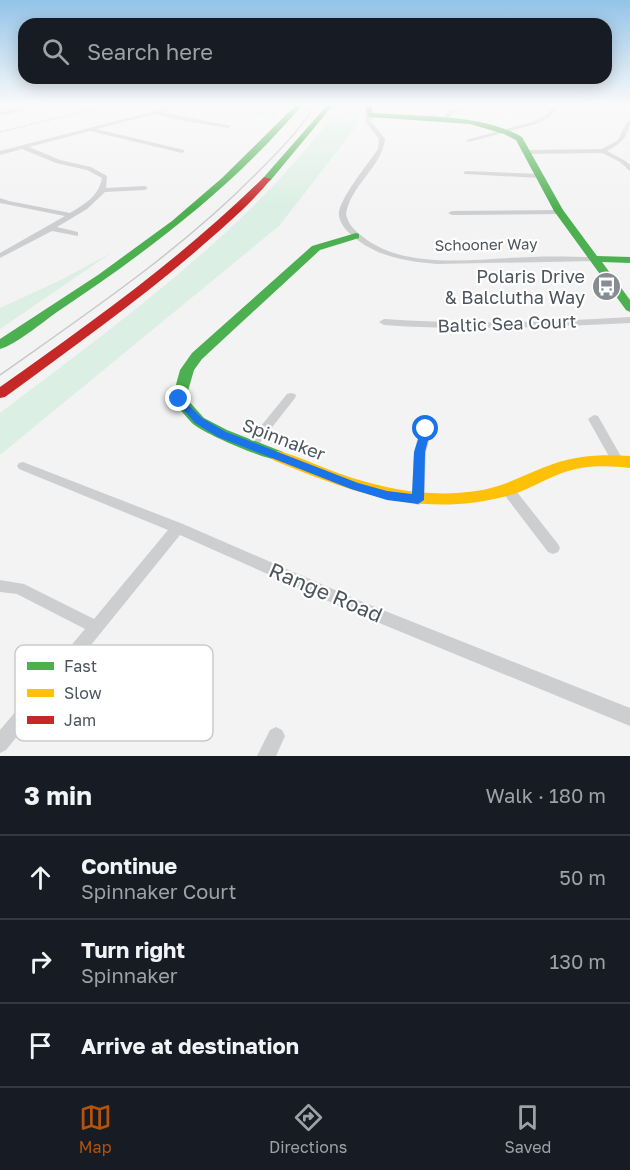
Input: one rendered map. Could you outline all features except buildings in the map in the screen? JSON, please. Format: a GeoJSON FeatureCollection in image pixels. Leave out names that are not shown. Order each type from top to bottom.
{"type":"FeatureCollection","features":[{"type":"Feature","properties":{"kind":"main road"},"geometry":{"type":"LineString","coordinates":[[0,345],[98,279],[198,204],[266,139]]}},
{"type":"Feature","properties":{"kind":"main road"},"geometry":{"type":"LineString","coordinates":[[0,394],[146,286],[212,231],[278,168],[302,139]]}},
{"type":"Feature","properties":{"kind":"main road"},"geometry":{"type":"LineString","coordinates":[[518,139],[560,212],[630,308]]}},
{"type":"Feature","properties":{"kind":"main road","name":"Spinnaker"},"geometry":{"type":"LineString","coordinates":[[356,236],[316,248],[197,356],[187,370],[179,399],[199,421],[222,434],[355,486],[387,495],[418,500],[471,497],[508,490],[561,467],[623,461]]}},
{"type":"Feature","properties":{"kind":"main road"},"geometry":{"type":"LineString","coordinates":[[596,260],[630,260]]}},
{"type":"Feature","properties":{"kind":"street"},"geometry":{"type":"LineString","coordinates":[[0,153],[51,139]]}},
{"type":"Feature","properties":{"kind":"street"},"geometry":{"type":"LineString","coordinates":[[132,139],[182,151]]}},
{"type":"Feature","properties":{"kind":"street"},"geometry":{"type":"LineString","coordinates":[[356,236],[344,222],[342,210],[381,149],[382,139]]}},
{"type":"Feature","properties":{"kind":"street"},"geometry":{"type":"LineString","coordinates":[[603,152],[621,139]]}},
{"type":"Feature","properties":{"kind":"street"},"geometry":{"type":"LineString","coordinates":[[0,256],[50,228],[93,200],[103,190],[105,177],[89,168],[58,162],[23,147]]}},
{"type":"Feature","properties":{"kind":"street"},"geometry":{"type":"LineString","coordinates":[[526,152],[603,152],[622,161],[630,170]]}},
{"type":"Feature","properties":{"kind":"street"},"geometry":{"type":"LineString","coordinates":[[466,173],[540,176]]}},
{"type":"Feature","properties":{"kind":"street"},"geometry":{"type":"LineString","coordinates":[[103,190],[145,188]]}},
{"type":"Feature","properties":{"kind":"street"},"geometry":{"type":"LineString","coordinates":[[0,200],[70,215]]}},
{"type":"Feature","properties":{"kind":"street"},"geometry":{"type":"LineString","coordinates":[[452,213],[560,212]]}},
{"type":"Feature","properties":{"kind":"street"},"geometry":{"type":"LineString","coordinates":[[50,228],[75,234]]}},
{"type":"Feature","properties":{"kind":"street","name":"Schooner Way"},"geometry":{"type":"LineString","coordinates":[[356,236],[376,248],[405,258],[444,264],[531,259],[596,260]]}},
{"type":"Feature","properties":{"kind":"street","name":"Baltic Sea Court"},"geometry":{"type":"LineString","coordinates":[[384,322],[436,326],[520,326],[630,320]]}},
{"type":"Feature","properties":{"kind":"street"},"geometry":{"type":"LineString","coordinates":[[251,446],[291,396]]}},
{"type":"Feature","properties":{"kind":"street"},"geometry":{"type":"LineString","coordinates":[[594,419],[623,461]]}},
{"type":"Feature","properties":{"kind":"street"},"geometry":{"type":"LineString","coordinates":[[418,500],[420,452],[426,429]]}},
{"type":"Feature","properties":{"kind":"street","name":"Range Road"},"geometry":{"type":"LineString","coordinates":[[24,466],[178,528],[360,608],[630,717]]}},
{"type":"Feature","properties":{"kind":"street"},"geometry":{"type":"LineString","coordinates":[[508,490],[553,548]]}},
{"type":"Feature","properties":{"kind":"street"},"geometry":{"type":"LineString","coordinates":[[80,645],[178,528]]}},
{"type":"Feature","properties":{"kind":"street"},"geometry":{"type":"LineString","coordinates":[[0,586],[19,588],[95,627]]}},
{"type":"Feature","properties":{"kind":"street"},"geometry":{"type":"LineString","coordinates":[[0,744],[15,726]]}},
{"type":"Feature","properties":{"kind":"street"},"geometry":{"type":"LineString","coordinates":[[266,756],[276,736]]}},
{"type":"Feature","properties":{"kind":"green space"},"geometry":{"type":"Polygon","coordinates":[[[313,139],[347,139],[279,226],[0,455],[0,413],[176,276],[257,202],[313,139]]]}},
{"type":"Feature","properties":{"kind":"green space"},"geometry":{"type":"Polygon","coordinates":[[[111,253],[0,329],[0,308],[59,281],[111,253]]]}},
{"type":"Feature","properties":{"kind":"tram line"},"geometry":{"type":"LineString","coordinates":[[0,375],[165,255],[227,202],[289,139]]}},
{"type":"Feature","properties":{"kind":"traffic: fast"},"geometry":{"type":"LineString","coordinates":[[0,345],[151,242],[199,204],[266,139]]}},
{"type":"Feature","properties":{"kind":"traffic: fast"},"geometry":{"type":"LineString","coordinates":[[267,179],[301,139]]}},
{"type":"Feature","properties":{"kind":"traffic: fast"},"geometry":{"type":"LineString","coordinates":[[519,139],[559,211],[630,308]]}},
{"type":"Feature","properties":{"kind":"traffic: fast"},"geometry":{"type":"LineString","coordinates":[[278,456],[222,434],[199,421],[179,399],[187,370],[197,356],[316,248],[356,236]]}},
{"type":"Feature","properties":{"kind":"traffic: fast"},"geometry":{"type":"LineString","coordinates":[[596,259],[630,260]]}},
{"type":"Feature","properties":{"kind":"traffic: slow"},"geometry":{"type":"LineString","coordinates":[[278,456],[362,487],[390,494],[447,500],[477,497],[508,490],[558,468],[574,464],[604,461],[630,462]]}},
{"type":"Feature","properties":{"kind":"traffic: jam"},"geometry":{"type":"LineString","coordinates":[[0,394],[172,266],[237,209],[267,179]]}},
{"type":"Feature","properties":{"kind":"place","name":"Polaris Drive & Balclutha Way"},"geometry":{"type":"Point","coordinates":[606,286]}},
{"type":"Feature","properties":{"kind":"route"},"geometry":{"type":"LineString","coordinates":[[179,399],[199,421],[222,434],[355,486],[387,495],[418,500],[420,452],[426,429]]}}]}
